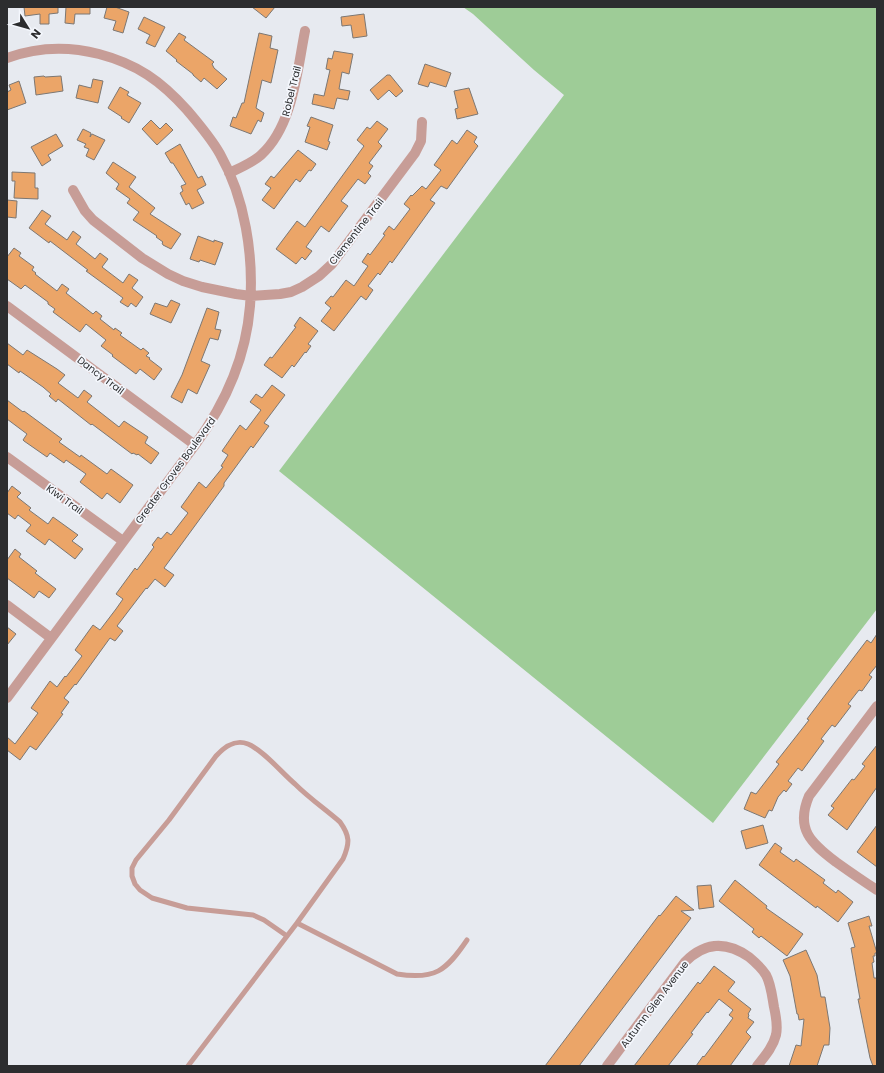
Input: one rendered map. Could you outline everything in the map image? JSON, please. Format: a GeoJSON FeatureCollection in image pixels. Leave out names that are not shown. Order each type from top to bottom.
{"type":"FeatureCollection","features":[{"type":"Feature","properties":{"kind":"street","name":"Robel Trail"},"geometry":{"type":"LineString","coordinates":[[229,173],[261,155],[280,130],[287,115],[291,101],[305,32]]}},
{"type":"Feature","properties":{"kind":"street","name":"Greater Groves Boulevard"},"geometry":{"type":"LineString","coordinates":[[7,58],[35,50],[70,49],[88,52],[110,57],[142,71],[173,94],[195,119],[217,149],[229,173],[245,225],[249,248],[251,296],[245,340],[234,376],[219,409],[195,445],[7,698]]}},
{"type":"Feature","properties":{"kind":"street","name":"Clementine Trail"},"geometry":{"type":"LineString","coordinates":[[72,190],[85,211],[93,220],[142,258],[168,274],[183,281],[202,287],[251,296],[291,292],[314,280],[332,264],[416,153],[421,141],[422,122]]}},
{"type":"Feature","properties":{"kind":"street","name":"Dancy Trail"},"geometry":{"type":"LineString","coordinates":[[7,306],[195,445]]}},
{"type":"Feature","properties":{"kind":"street","name":"Kiwi Trail"},"geometry":{"type":"LineString","coordinates":[[7,457],[123,541]]}},
{"type":"Feature","properties":{"kind":"street"},"geometry":{"type":"LineString","coordinates":[[7,605],[51,638]]}},
{"type":"Feature","properties":{"kind":"street"},"geometry":{"type":"LineString","coordinates":[[877,706],[809,796],[805,805],[804,825],[807,834],[820,850],[877,890]]}},
{"type":"Feature","properties":{"kind":"street","name":"Autumn Glen Avenue"},"geometry":{"type":"LineString","coordinates":[[607,1066],[685,962],[700,950],[718,946],[730,947],[747,956],[761,969],[770,985],[777,1022],[777,1032],[772,1046],[757,1066]]}},
{"type":"Feature","properties":{"kind":"lane"},"geometry":{"type":"LineString","coordinates":[[188,1066],[297,923],[343,859],[348,848],[348,839],[340,822],[296,785],[259,750],[248,744],[239,742],[231,743],[216,756],[169,820],[136,860],[132,868],[132,876],[140,890],[152,898],[187,908],[253,915],[264,920],[287,936]]}},
{"type":"Feature","properties":{"kind":"lane"},"geometry":{"type":"LineString","coordinates":[[297,923],[397,974],[412,976],[428,975],[443,970],[455,958],[467,940]]}},
{"type":"Feature","properties":{"kind":"green space"},"geometry":{"type":"Polygon","coordinates":[[[463,7],[877,7],[877,609],[713,823],[279,471],[564,95],[534,70],[473,14],[463,7]]]}},
{"type":"Feature","properties":{"kind":"building"},"geometry":{"type":"Polygon","coordinates":[[[24,7],[58,7],[58,13],[49,14],[49,24],[40,24],[40,14],[25,16],[24,7]]]}},
{"type":"Feature","properties":{"kind":"building"},"geometry":{"type":"Polygon","coordinates":[[[66,7],[90,7],[90,14],[75,14],[74,24],[65,23],[66,7]]]}},
{"type":"Feature","properties":{"kind":"building"},"geometry":{"type":"Polygon","coordinates":[[[107,7],[115,7],[129,12],[123,33],[113,30],[116,21],[104,18],[107,7]]]}},
{"type":"Feature","properties":{"kind":"building"},"geometry":{"type":"Polygon","coordinates":[[[252,7],[275,7],[266,18],[252,7]]]}},
{"type":"Feature","properties":{"kind":"building"},"geometry":{"type":"Polygon","coordinates":[[[364,14],[367,36],[353,38],[351,25],[342,26],[341,17],[364,14]]]}},
{"type":"Feature","properties":{"kind":"building"},"geometry":{"type":"Polygon","coordinates":[[[144,17],[165,27],[155,47],[146,43],[150,35],[138,29],[144,17]]]}},
{"type":"Feature","properties":{"kind":"building"},"geometry":{"type":"Polygon","coordinates":[[[179,33],[186,37],[184,40],[214,62],[212,64],[214,68],[227,79],[217,89],[204,78],[201,82],[166,51],[179,33]]]}},
{"type":"Feature","properties":{"kind":"building"},"geometry":{"type":"Polygon","coordinates":[[[259,33],[272,36],[270,48],[278,50],[271,83],[262,80],[256,108],[264,113],[261,122],[258,120],[251,134],[230,126],[233,117],[236,118],[242,103],[244,103],[259,33]]]}},
{"type":"Feature","properties":{"kind":"building"},"geometry":{"type":"Polygon","coordinates":[[[334,51],[353,54],[349,74],[342,72],[339,89],[350,91],[348,100],[337,98],[334,109],[312,104],[314,94],[324,96],[330,70],[326,69],[328,58],[332,59],[334,51]]]}},
{"type":"Feature","properties":{"kind":"building"},"geometry":{"type":"Polygon","coordinates":[[[425,64],[451,73],[446,87],[430,82],[428,87],[418,84],[425,64]]]}},
{"type":"Feature","properties":{"kind":"building"},"geometry":{"type":"Polygon","coordinates":[[[387,75],[390,75],[403,91],[396,97],[389,90],[378,100],[370,90],[387,75]]]}},
{"type":"Feature","properties":{"kind":"building"},"geometry":{"type":"Polygon","coordinates":[[[61,76],[63,91],[36,95],[34,77],[61,76]]]}},
{"type":"Feature","properties":{"kind":"building"},"geometry":{"type":"Polygon","coordinates":[[[93,79],[103,81],[98,103],[76,98],[79,85],[91,88],[93,79]]]}},
{"type":"Feature","properties":{"kind":"building"},"geometry":{"type":"Polygon","coordinates":[[[19,81],[26,103],[7,110],[7,92],[11,90],[9,85],[19,81]]]}},
{"type":"Feature","properties":{"kind":"building"},"geometry":{"type":"Polygon","coordinates":[[[120,87],[129,92],[127,95],[141,103],[129,123],[108,108],[120,87]]]}},
{"type":"Feature","properties":{"kind":"building"},"geometry":{"type":"Polygon","coordinates":[[[469,88],[478,114],[457,119],[455,109],[458,108],[454,91],[469,88]]]}},
{"type":"Feature","properties":{"kind":"building"},"geometry":{"type":"Polygon","coordinates":[[[311,117],[333,125],[327,150],[305,142],[310,127],[307,126],[311,117]]]}},
{"type":"Feature","properties":{"kind":"building"},"geometry":{"type":"Polygon","coordinates":[[[151,120],[160,129],[166,123],[173,130],[157,145],[142,129],[151,120]]]}},
{"type":"Feature","properties":{"kind":"building"},"geometry":{"type":"Polygon","coordinates":[[[377,121],[388,129],[378,142],[382,146],[369,163],[373,166],[368,173],[371,176],[365,184],[358,179],[341,201],[348,206],[329,232],[321,226],[306,247],[312,251],[305,260],[302,257],[296,264],[276,249],[297,221],[305,227],[364,146],[357,140],[367,127],[370,129],[377,121]]]}},
{"type":"Feature","properties":{"kind":"building"},"geometry":{"type":"Polygon","coordinates":[[[83,129],[91,133],[90,137],[92,134],[105,140],[94,160],[86,156],[89,149],[84,147],[86,144],[77,140],[83,129]]]}},
{"type":"Feature","properties":{"kind":"building"},"geometry":{"type":"Polygon","coordinates":[[[467,130],[477,137],[474,142],[478,146],[447,189],[441,186],[430,200],[435,203],[392,263],[390,261],[380,275],[378,273],[368,286],[373,290],[366,300],[361,296],[334,331],[321,321],[331,308],[325,303],[331,296],[333,297],[346,280],[354,286],[368,266],[362,262],[368,253],[370,255],[385,235],[383,234],[389,226],[394,230],[410,209],[404,204],[411,195],[412,196],[422,186],[426,189],[441,170],[434,165],[452,140],[457,144],[467,130]]]}},
{"type":"Feature","properties":{"kind":"building"},"geometry":{"type":"Polygon","coordinates":[[[56,134],[63,146],[48,155],[51,160],[42,166],[31,147],[56,134]]]}},
{"type":"Feature","properties":{"kind":"building"},"geometry":{"type":"Polygon","coordinates":[[[180,144],[198,178],[202,176],[206,185],[197,190],[204,203],[192,209],[189,203],[186,205],[180,193],[183,191],[181,186],[186,184],[165,153],[180,144]]]}},
{"type":"Feature","properties":{"kind":"building"},"geometry":{"type":"Polygon","coordinates":[[[298,150],[316,164],[311,171],[309,170],[300,182],[296,179],[274,209],[262,200],[271,188],[265,184],[271,176],[274,178],[298,150]]]}},
{"type":"Feature","properties":{"kind":"building"},"geometry":{"type":"Polygon","coordinates":[[[113,162],[136,177],[129,187],[155,208],[150,214],[181,234],[171,249],[163,245],[163,242],[156,237],[157,236],[133,220],[139,212],[127,203],[130,199],[116,189],[119,184],[106,173],[113,162]]]}},
{"type":"Feature","properties":{"kind":"building"},"geometry":{"type":"Polygon","coordinates":[[[12,172],[35,173],[35,188],[38,188],[38,199],[14,198],[15,181],[12,181],[12,172]]]}},
{"type":"Feature","properties":{"kind":"building"},"geometry":{"type":"Polygon","coordinates":[[[7,200],[17,201],[16,218],[7,217],[7,200]]]}},
{"type":"Feature","properties":{"kind":"building"},"geometry":{"type":"Polygon","coordinates":[[[42,210],[51,216],[45,224],[67,240],[73,231],[81,237],[76,244],[95,259],[100,253],[108,259],[102,267],[123,283],[129,274],[138,280],[132,288],[143,297],[136,307],[131,303],[128,307],[120,302],[123,298],[86,271],[88,270],[50,241],[49,243],[29,228],[42,210]]]}},
{"type":"Feature","properties":{"kind":"building"},"geometry":{"type":"Polygon","coordinates":[[[198,236],[214,242],[214,240],[223,243],[215,265],[200,260],[199,262],[190,259],[198,236]]]}},
{"type":"Feature","properties":{"kind":"building"},"geometry":{"type":"Polygon","coordinates":[[[14,248],[21,253],[19,256],[34,267],[32,270],[36,273],[35,274],[57,291],[62,284],[69,289],[66,293],[93,314],[96,311],[102,316],[100,319],[114,330],[115,328],[122,333],[120,335],[141,350],[143,348],[149,353],[146,356],[162,369],[154,380],[140,369],[136,374],[112,356],[113,355],[101,346],[106,340],[86,324],[80,332],[53,312],[55,309],[48,304],[48,302],[25,285],[21,289],[7,279],[7,257],[14,248]]]}},
{"type":"Feature","properties":{"kind":"building"},"geometry":{"type":"Polygon","coordinates":[[[171,300],[180,304],[171,323],[150,314],[155,303],[167,307],[171,300]]]}},
{"type":"Feature","properties":{"kind":"building"},"geometry":{"type":"Polygon","coordinates":[[[207,308],[219,312],[215,329],[221,330],[218,340],[210,338],[201,361],[210,365],[197,394],[188,389],[182,403],[171,397],[182,375],[207,308]]]}},
{"type":"Feature","properties":{"kind":"building"},"geometry":{"type":"Polygon","coordinates":[[[300,317],[318,331],[308,344],[311,346],[306,353],[305,352],[294,367],[292,365],[282,378],[264,365],[270,357],[272,358],[296,327],[294,326],[300,317]]]}},
{"type":"Feature","properties":{"kind":"building"},"geometry":{"type":"Polygon","coordinates":[[[7,343],[23,355],[27,350],[65,375],[58,383],[78,398],[84,390],[92,396],[87,402],[119,427],[124,421],[148,437],[145,443],[159,453],[151,464],[138,454],[132,454],[58,399],[56,402],[49,396],[51,394],[43,387],[7,364],[7,343]]]}},
{"type":"Feature","properties":{"kind":"building"},"geometry":{"type":"Polygon","coordinates":[[[272,385],[285,395],[264,423],[269,426],[253,448],[251,446],[224,483],[224,486],[164,568],[174,575],[165,587],[155,579],[147,589],[146,588],[117,626],[123,631],[115,641],[110,638],[76,685],[75,684],[64,698],[69,702],[61,713],[63,714],[36,750],[30,746],[20,760],[7,750],[7,737],[15,744],[38,713],[31,708],[50,681],[57,687],[82,656],[75,650],[93,625],[100,630],[116,609],[123,599],[116,594],[135,568],[137,570],[154,547],[152,545],[158,537],[161,539],[167,532],[171,535],[188,513],[181,507],[199,482],[206,488],[223,467],[221,466],[228,455],[222,451],[240,425],[246,430],[261,410],[250,402],[256,394],[262,398],[272,385]]]}},
{"type":"Feature","properties":{"kind":"building"},"geometry":{"type":"Polygon","coordinates":[[[7,400],[62,439],[59,442],[80,457],[81,455],[107,474],[111,469],[133,485],[120,503],[107,493],[102,499],[80,482],[86,474],[66,460],[64,463],[50,453],[47,457],[24,441],[23,440],[27,434],[7,419],[7,400]]]}},
{"type":"Feature","properties":{"kind":"building"},"geometry":{"type":"Polygon","coordinates":[[[12,486],[21,493],[17,497],[31,508],[29,510],[48,524],[53,517],[78,535],[72,541],[83,549],[75,559],[49,539],[45,545],[26,531],[31,525],[18,515],[15,519],[7,513],[7,493],[12,486]]]}},
{"type":"Feature","properties":{"kind":"building"},"geometry":{"type":"Polygon","coordinates":[[[15,549],[21,554],[19,557],[37,571],[35,573],[56,589],[49,598],[39,591],[34,598],[7,578],[7,560],[15,549]]]}},
{"type":"Feature","properties":{"kind":"building"},"geometry":{"type":"Polygon","coordinates":[[[7,627],[16,634],[7,645],[7,627]]]}},
{"type":"Feature","properties":{"kind":"building"},"geometry":{"type":"Polygon","coordinates":[[[877,634],[877,665],[869,675],[872,677],[862,691],[859,690],[848,704],[851,706],[835,727],[832,725],[821,739],[824,741],[802,771],[798,768],[788,781],[792,784],[786,792],[784,790],[778,797],[772,811],[769,810],[765,818],[744,809],[751,792],[756,794],[779,764],[776,762],[809,720],[807,719],[867,640],[871,643],[877,634]]]}},
{"type":"Feature","properties":{"kind":"building"},"geometry":{"type":"Polygon","coordinates":[[[877,745],[877,787],[847,830],[828,815],[834,808],[831,806],[852,779],[854,780],[865,766],[862,764],[877,745]]]}},
{"type":"Feature","properties":{"kind":"building"},"geometry":{"type":"Polygon","coordinates":[[[763,825],[768,843],[746,849],[741,831],[763,825]]]}},
{"type":"Feature","properties":{"kind":"building"},"geometry":{"type":"Polygon","coordinates":[[[877,825],[877,867],[857,852],[877,825]]]}},
{"type":"Feature","properties":{"kind":"building"},"geometry":{"type":"Polygon","coordinates":[[[775,843],[782,848],[780,852],[794,862],[796,859],[825,880],[823,883],[836,893],[838,890],[853,902],[838,922],[817,906],[816,908],[759,865],[775,843]]]}},
{"type":"Feature","properties":{"kind":"building"},"geometry":{"type":"Polygon","coordinates":[[[735,880],[767,906],[766,908],[803,934],[787,956],[761,936],[759,938],[752,932],[754,929],[719,901],[735,880]]]}},
{"type":"Feature","properties":{"kind":"building"},"geometry":{"type":"Polygon","coordinates":[[[711,885],[714,907],[699,909],[697,886],[711,885]]]}},
{"type":"Feature","properties":{"kind":"building"},"geometry":{"type":"Polygon","coordinates":[[[676,896],[694,910],[681,911],[691,918],[579,1066],[545,1066],[659,915],[660,916],[676,896]]]}},
{"type":"Feature","properties":{"kind":"building"},"geometry":{"type":"Polygon","coordinates":[[[869,916],[872,926],[869,926],[877,953],[873,956],[874,962],[872,963],[874,978],[877,978],[877,1066],[873,1066],[870,1058],[858,999],[860,999],[851,948],[855,947],[848,923],[869,916]]]}},
{"type":"Feature","properties":{"kind":"building"},"geometry":{"type":"Polygon","coordinates":[[[806,950],[817,975],[821,997],[825,997],[830,1028],[829,1045],[824,1045],[817,1066],[789,1066],[796,1045],[801,1046],[804,1019],[799,1020],[790,976],[783,960],[806,950]]]}},
{"type":"Feature","properties":{"kind":"building"},"geometry":{"type":"Polygon","coordinates":[[[714,966],[735,982],[728,991],[751,1009],[748,1014],[748,1018],[754,1022],[746,1032],[751,1037],[730,1066],[696,1066],[733,1018],[729,1015],[733,1010],[719,999],[691,1033],[693,1034],[668,1066],[634,1066],[698,982],[700,984],[714,966]]]}}]}
